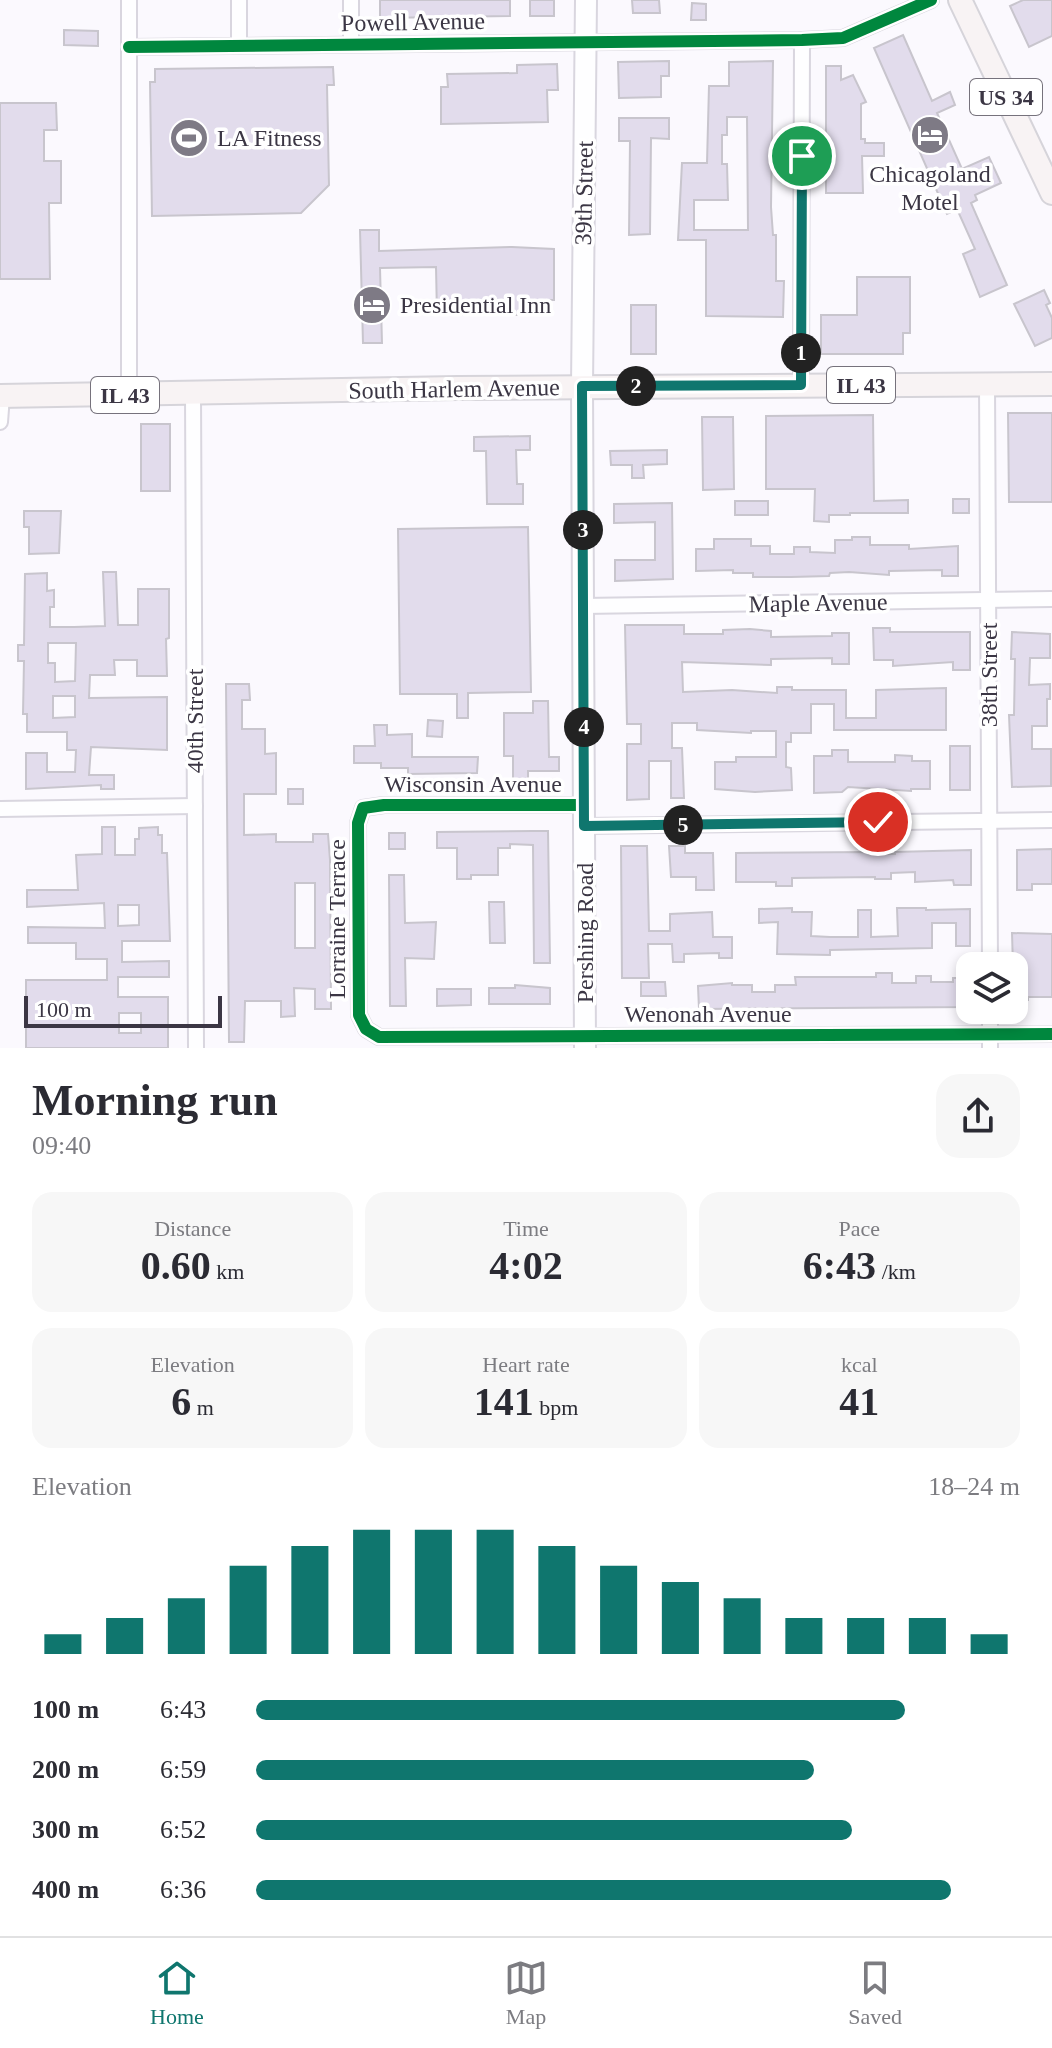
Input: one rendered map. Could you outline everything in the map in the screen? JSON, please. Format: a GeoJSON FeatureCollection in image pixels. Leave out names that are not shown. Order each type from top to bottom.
{"type":"FeatureCollection","features":[{"type":"Feature","properties":{"kind":"main road","name":"39th Street"},"geometry":{"type":"LineString","coordinates":[[582,386],[586,0]]}},
{"type":"Feature","properties":{"kind":"main road","name":"US 34"},"geometry":{"type":"LineString","coordinates":[[960,0],[1052,193]]}},
{"type":"Feature","properties":{"kind":"main road","name":"South Harlem Avenue"},"geometry":{"type":"LineString","coordinates":[[1,396],[582,386],[1052,384]]}},
{"type":"Feature","properties":{"kind":"main road","name":"Pershing Road"},"geometry":{"type":"LineString","coordinates":[[582,386],[585,1043]]}},
{"type":"Feature","properties":{"kind":"street"},"geometry":{"type":"LineString","coordinates":[[129,0],[129,395]]}},
{"type":"Feature","properties":{"kind":"street"},"geometry":{"type":"LineString","coordinates":[[239,0],[239,46]]}},
{"type":"Feature","properties":{"kind":"street"},"geometry":{"type":"LineString","coordinates":[[351,0],[351,44]]}},
{"type":"Feature","properties":{"kind":"street","name":"Powell Avenue"},"geometry":{"type":"LineString","coordinates":[[129,47],[843,38],[931,0]]}},
{"type":"Feature","properties":{"kind":"street"},"geometry":{"type":"LineString","coordinates":[[801,385],[802,40]]}},
{"type":"Feature","properties":{"kind":"street","name":"38th Street"},"geometry":{"type":"LineString","coordinates":[[987,384],[990,952]]}},
{"type":"Feature","properties":{"kind":"street","name":"40th Street"},"geometry":{"type":"LineString","coordinates":[[193,394],[196,1048]]}},
{"type":"Feature","properties":{"kind":"street"},"geometry":{"type":"LineString","coordinates":[[0,422],[1,396]]}},
{"type":"Feature","properties":{"kind":"street","name":"Maple Avenue"},"geometry":{"type":"LineString","coordinates":[[583,606],[1052,599]]}},
{"type":"Feature","properties":{"kind":"street","name":"Wisconsin Avenue"},"geometry":{"type":"LineString","coordinates":[[363,808],[384,805],[584,816],[1052,820]]}},
{"type":"Feature","properties":{"kind":"street"},"geometry":{"type":"LineString","coordinates":[[0,809],[195,806]]}},
{"type":"Feature","properties":{"kind":"street","name":"Lorraine Terrace"},"geometry":{"type":"LineString","coordinates":[[363,808],[358,823],[359,1015],[366,1029]]}},
{"type":"Feature","properties":{"kind":"street","name":"Wenonah Avenue"},"geometry":{"type":"LineString","coordinates":[[366,1029],[379,1037],[585,1043],[990,1041],[1052,1034]]}},
{"type":"Feature","properties":{"kind":"building"},"geometry":{"type":"Polygon","coordinates":[[[380,0],[510,0],[510,16],[380,18],[380,0]]]}},
{"type":"Feature","properties":{"kind":"building"},"geometry":{"type":"Polygon","coordinates":[[[530,0],[554,0],[554,16],[530,16],[530,0]]]}},
{"type":"Feature","properties":{"kind":"building"},"geometry":{"type":"Polygon","coordinates":[[[632,0],[659,0],[660,13],[633,13],[632,0]]]}},
{"type":"Feature","properties":{"kind":"building"},"geometry":{"type":"Polygon","coordinates":[[[1023,0],[1052,0],[1052,36],[1029,47],[1010,6],[1023,0]]]}},
{"type":"Feature","properties":{"kind":"building"},"geometry":{"type":"Polygon","coordinates":[[[692,3],[706,4],[706,20],[691,20],[692,3]]]}},
{"type":"Feature","properties":{"kind":"building"},"geometry":{"type":"Polygon","coordinates":[[[64,30],[98,31],[98,46],[64,45],[64,30]]]}},
{"type":"Feature","properties":{"kind":"building","name":"Chicagoland Motel"},"geometry":{"type":"Polygon","coordinates":[[[903,35],[932,101],[950,92],[955,105],[937,113],[962,169],[989,157],[1001,183],[975,195],[977,200],[971,203],[1007,285],[980,297],[963,254],[975,249],[957,209],[947,214],[874,48],[903,35]]]}},
{"type":"Feature","properties":{"kind":"building"},"geometry":{"type":"Polygon","coordinates":[[[669,61],[669,76],[661,76],[661,97],[619,98],[618,62],[669,61]]]}},
{"type":"Feature","properties":{"kind":"building"},"geometry":{"type":"Polygon","coordinates":[[[773,61],[771,207],[773,235],[776,235],[776,281],[784,281],[783,317],[706,316],[706,240],[678,240],[682,163],[707,163],[709,86],[729,86],[729,62],[773,61]],[[727,117],[727,135],[722,135],[722,164],[727,164],[728,200],[694,200],[694,230],[748,230],[747,117],[727,117]]]}},
{"type":"Feature","properties":{"kind":"building"},"geometry":{"type":"Polygon","coordinates":[[[557,64],[558,90],[547,90],[548,122],[441,124],[441,87],[448,87],[447,74],[517,73],[517,65],[557,64]]]}},
{"type":"Feature","properties":{"kind":"building"},"geometry":{"type":"Polygon","coordinates":[[[826,66],[841,66],[841,80],[853,75],[866,102],[861,104],[861,139],[865,139],[865,143],[884,143],[884,156],[862,156],[863,193],[826,193],[826,66]]]}},
{"type":"Feature","properties":{"kind":"building"},"geometry":{"type":"Polygon","coordinates":[[[333,67],[334,85],[327,85],[329,185],[301,213],[152,216],[150,82],[155,82],[155,69],[333,67]]]}},
{"type":"Feature","properties":{"kind":"building"},"geometry":{"type":"Polygon","coordinates":[[[0,103],[56,103],[57,130],[44,130],[44,161],[61,161],[61,203],[49,203],[50,279],[0,279],[0,103]]]}},
{"type":"Feature","properties":{"kind":"building"},"geometry":{"type":"Polygon","coordinates":[[[619,118],[669,118],[669,139],[651,138],[650,234],[629,235],[630,141],[619,141],[619,118]]]}},
{"type":"Feature","properties":{"kind":"building"},"geometry":{"type":"Polygon","coordinates":[[[360,230],[379,230],[379,251],[512,247],[554,249],[554,300],[536,300],[536,315],[437,315],[436,267],[380,268],[382,343],[363,343],[360,230]]]}},
{"type":"Feature","properties":{"kind":"building"},"geometry":{"type":"Polygon","coordinates":[[[857,277],[910,277],[910,333],[903,333],[903,354],[821,354],[821,315],[857,315],[857,277]]]}},
{"type":"Feature","properties":{"kind":"building"},"geometry":{"type":"Polygon","coordinates":[[[1044,290],[1050,303],[1046,305],[1052,318],[1052,338],[1035,346],[1014,304],[1044,290]]]}},
{"type":"Feature","properties":{"kind":"building"},"geometry":{"type":"Polygon","coordinates":[[[631,305],[656,305],[656,354],[631,354],[631,305]]]}},
{"type":"Feature","properties":{"kind":"building"},"geometry":{"type":"Polygon","coordinates":[[[1008,413],[1052,413],[1052,502],[1009,502],[1008,413]]]}},
{"type":"Feature","properties":{"kind":"building"},"geometry":{"type":"Polygon","coordinates":[[[873,415],[874,501],[908,500],[908,513],[850,513],[829,515],[829,522],[814,521],[815,489],[766,489],[766,416],[873,415]]]}},
{"type":"Feature","properties":{"kind":"building"},"geometry":{"type":"Polygon","coordinates":[[[702,417],[733,417],[734,489],[703,490],[702,417]]]}},
{"type":"Feature","properties":{"kind":"building"},"geometry":{"type":"Polygon","coordinates":[[[141,424],[170,424],[170,491],[141,491],[141,424]]]}},
{"type":"Feature","properties":{"kind":"building"},"geometry":{"type":"Polygon","coordinates":[[[530,436],[530,450],[516,450],[517,484],[523,484],[523,504],[487,504],[486,451],[474,451],[474,437],[530,436]]]}},
{"type":"Feature","properties":{"kind":"building"},"geometry":{"type":"Polygon","coordinates":[[[667,450],[667,464],[643,465],[644,478],[632,478],[632,465],[611,465],[610,451],[667,450]]]}},
{"type":"Feature","properties":{"kind":"building"},"geometry":{"type":"Polygon","coordinates":[[[953,499],[969,499],[969,513],[953,513],[953,499]]]}},
{"type":"Feature","properties":{"kind":"building"},"geometry":{"type":"Polygon","coordinates":[[[735,501],[768,501],[768,515],[735,515],[735,501]]]}},
{"type":"Feature","properties":{"kind":"building"},"geometry":{"type":"Polygon","coordinates":[[[672,503],[673,579],[615,581],[615,560],[655,560],[655,522],[614,523],[614,504],[672,503]]]}},
{"type":"Feature","properties":{"kind":"building"},"geometry":{"type":"Polygon","coordinates":[[[24,511],[61,511],[59,553],[29,554],[29,527],[24,527],[24,511]]]}},
{"type":"Feature","properties":{"kind":"building"},"geometry":{"type":"Polygon","coordinates":[[[528,527],[531,692],[468,693],[468,718],[457,718],[457,694],[400,694],[398,529],[528,527]]]}},
{"type":"Feature","properties":{"kind":"building"},"geometry":{"type":"Polygon","coordinates":[[[852,537],[870,537],[870,545],[909,545],[909,549],[958,546],[958,576],[942,576],[942,570],[889,571],[889,575],[849,572],[791,577],[753,577],[753,573],[733,573],[733,570],[696,571],[696,549],[714,549],[714,539],[751,539],[751,546],[770,546],[770,554],[794,554],[794,547],[810,547],[810,552],[835,553],[835,540],[852,540],[852,537]]]}},
{"type":"Feature","properties":{"kind":"building"},"geometry":{"type":"Polygon","coordinates":[[[103,572],[116,572],[118,625],[138,625],[138,589],[169,589],[167,676],[137,676],[137,660],[114,660],[115,675],[90,675],[89,698],[167,697],[167,750],[91,747],[89,775],[114,775],[114,789],[101,789],[101,785],[26,789],[26,753],[47,753],[47,772],[75,772],[76,750],[67,750],[67,732],[27,732],[27,714],[23,714],[24,661],[18,661],[18,645],[24,645],[25,574],[47,573],[47,591],[54,590],[50,627],[105,626],[103,572]],[[48,643],[48,663],[55,663],[55,682],[75,681],[76,643],[48,643]],[[53,696],[53,718],[75,717],[75,696],[53,696]]]}},
{"type":"Feature","properties":{"kind":"building"},"geometry":{"type":"Polygon","coordinates":[[[625,625],[684,625],[684,634],[723,634],[723,630],[750,629],[771,631],[771,637],[849,633],[849,664],[832,664],[832,658],[771,659],[771,665],[682,662],[683,692],[732,690],[777,693],[777,687],[846,690],[846,718],[876,718],[876,690],[946,688],[946,730],[834,730],[834,704],[811,704],[811,733],[791,733],[791,742],[786,742],[786,767],[791,768],[792,790],[755,792],[715,789],[715,762],[736,762],[736,757],[776,757],[776,731],[697,730],[697,723],[672,723],[672,748],[682,748],[684,798],[671,798],[671,761],[649,761],[649,799],[627,800],[627,744],[641,744],[641,724],[627,724],[625,625]]]}},
{"type":"Feature","properties":{"kind":"building"},"geometry":{"type":"Polygon","coordinates":[[[873,628],[890,628],[890,632],[970,632],[970,670],[953,670],[953,662],[893,666],[893,660],[874,660],[873,628]]]}},
{"type":"Feature","properties":{"kind":"building"},"geometry":{"type":"Polygon","coordinates":[[[1012,632],[1050,634],[1050,658],[1030,658],[1029,685],[1050,684],[1047,726],[1032,726],[1032,749],[1051,749],[1051,786],[1012,787],[1009,715],[1014,715],[1015,659],[1011,659],[1012,632]]]}},
{"type":"Feature","properties":{"kind":"building"},"geometry":{"type":"Polygon","coordinates":[[[226,684],[249,684],[250,700],[242,700],[242,729],[265,729],[265,754],[276,753],[276,794],[244,794],[244,835],[276,834],[276,842],[313,842],[313,834],[328,834],[331,1009],[315,1009],[315,989],[294,988],[295,1016],[281,1017],[281,1001],[245,1001],[244,1042],[229,1042],[226,684]],[[295,883],[295,948],[315,948],[315,883],[295,883]]]}},
{"type":"Feature","properties":{"kind":"building"},"geometry":{"type":"Polygon","coordinates":[[[533,701],[548,701],[549,757],[559,757],[559,771],[528,771],[528,786],[513,786],[513,756],[504,756],[504,713],[533,713],[533,701]]]}},
{"type":"Feature","properties":{"kind":"building"},"geometry":{"type":"Polygon","coordinates":[[[428,720],[443,721],[442,737],[427,736],[428,720]]]}},
{"type":"Feature","properties":{"kind":"building"},"geometry":{"type":"Polygon","coordinates":[[[374,725],[387,725],[387,735],[412,734],[412,757],[478,757],[477,773],[408,774],[408,768],[381,768],[381,763],[354,763],[354,746],[375,746],[374,725]]]}},
{"type":"Feature","properties":{"kind":"building"},"geometry":{"type":"Polygon","coordinates":[[[950,746],[970,746],[970,790],[950,790],[950,746]]]}},
{"type":"Feature","properties":{"kind":"building"},"geometry":{"type":"Polygon","coordinates":[[[832,750],[848,750],[848,762],[895,762],[895,755],[912,756],[912,761],[930,761],[930,789],[911,791],[848,787],[842,792],[814,793],[814,756],[832,756],[832,750]]]}},
{"type":"Feature","properties":{"kind":"building"},"geometry":{"type":"Polygon","coordinates":[[[288,789],[303,789],[303,804],[288,804],[288,789]]]}},
{"type":"Feature","properties":{"kind":"building"},"geometry":{"type":"Polygon","coordinates":[[[102,827],[115,827],[115,855],[135,855],[139,828],[158,827],[158,835],[162,835],[162,853],[167,853],[170,941],[122,941],[122,962],[169,961],[169,977],[118,977],[118,997],[168,997],[168,1048],[26,1048],[26,980],[107,980],[107,959],[76,959],[76,943],[28,943],[28,927],[105,928],[104,903],[27,907],[27,890],[78,890],[76,855],[102,854],[102,827]],[[118,905],[118,926],[139,925],[139,905],[118,905]],[[119,1013],[119,1033],[141,1033],[141,1013],[119,1013]]]}},
{"type":"Feature","properties":{"kind":"building"},"geometry":{"type":"Polygon","coordinates":[[[548,831],[550,963],[534,963],[533,845],[510,844],[510,848],[498,848],[498,875],[471,875],[471,879],[457,879],[457,848],[437,848],[437,832],[548,831]]]}},
{"type":"Feature","properties":{"kind":"building"},"geometry":{"type":"Polygon","coordinates":[[[389,833],[405,833],[405,849],[389,849],[389,833]]]}},
{"type":"Feature","properties":{"kind":"building"},"geometry":{"type":"Polygon","coordinates":[[[621,846],[647,846],[649,931],[670,931],[670,914],[712,912],[713,937],[732,937],[732,958],[719,958],[719,953],[684,954],[684,962],[673,962],[672,944],[648,944],[649,978],[622,978],[621,846]]]}},
{"type":"Feature","properties":{"kind":"building"},"geometry":{"type":"Polygon","coordinates":[[[669,846],[685,846],[685,853],[713,853],[714,890],[696,890],[696,877],[671,877],[669,846]]]}},
{"type":"Feature","properties":{"kind":"building"},"geometry":{"type":"Polygon","coordinates":[[[1052,849],[1052,884],[1032,884],[1032,890],[1017,890],[1017,850],[1052,849]]]}},
{"type":"Feature","properties":{"kind":"building"},"geometry":{"type":"Polygon","coordinates":[[[971,850],[971,885],[954,885],[953,880],[915,882],[915,872],[891,873],[891,879],[792,878],[792,886],[776,886],[776,882],[736,882],[736,853],[895,854],[971,850]]]}},
{"type":"Feature","properties":{"kind":"building"},"geometry":{"type":"Polygon","coordinates":[[[389,875],[404,875],[405,923],[436,922],[434,959],[405,958],[406,1006],[390,1006],[389,875]]]}},
{"type":"Feature","properties":{"kind":"building"},"geometry":{"type":"Polygon","coordinates":[[[489,902],[504,902],[505,943],[490,943],[489,902]]]}},
{"type":"Feature","properties":{"kind":"building"},"geometry":{"type":"Polygon","coordinates":[[[792,908],[792,912],[812,912],[811,936],[830,937],[858,937],[858,910],[871,910],[871,937],[898,936],[897,908],[970,909],[970,946],[956,946],[956,923],[932,923],[932,948],[830,950],[830,955],[777,954],[778,922],[759,923],[759,909],[792,908]]]}},
{"type":"Feature","properties":{"kind":"building"},"geometry":{"type":"Polygon","coordinates":[[[1012,933],[1052,934],[1052,997],[1028,997],[1028,952],[1013,952],[1012,933]]]}},
{"type":"Feature","properties":{"kind":"building"},"geometry":{"type":"Polygon","coordinates":[[[876,973],[892,973],[892,983],[916,983],[916,976],[931,976],[931,982],[953,982],[956,978],[956,1007],[699,1009],[698,986],[732,983],[752,985],[752,992],[775,992],[775,985],[796,985],[795,977],[876,977],[876,973]]]}},
{"type":"Feature","properties":{"kind":"building"},"geometry":{"type":"Polygon","coordinates":[[[641,982],[665,982],[666,996],[641,996],[641,982]]]}},
{"type":"Feature","properties":{"kind":"building"},"geometry":{"type":"Polygon","coordinates":[[[515,985],[550,988],[550,1004],[489,1004],[489,988],[515,988],[515,985]]]}},
{"type":"Feature","properties":{"kind":"building"},"geometry":{"type":"Polygon","coordinates":[[[437,989],[471,989],[471,1005],[437,1006],[437,989]]]}},
{"type":"Feature","properties":{"kind":"cycle path"},"geometry":{"type":"LineString","coordinates":[[129,47],[843,38],[931,0]]}},
{"type":"Feature","properties":{"kind":"cycle path"},"geometry":{"type":"LineString","coordinates":[[584,805],[384,805],[363,808],[358,823],[359,1015],[366,1029],[379,1037],[1052,1034]]}},
{"type":"Feature","properties":{"kind":"place","name":"Chicagoland Motel"},"geometry":{"type":"Point","coordinates":[930,135]}},
{"type":"Feature","properties":{"kind":"place","name":"LA Fitness"},"geometry":{"type":"Point","coordinates":[189,138]}},
{"type":"Feature","properties":{"kind":"place","name":"Presidential Inn"},"geometry":{"type":"Point","coordinates":[372,305]}},
{"type":"Feature","properties":{"kind":"route"},"geometry":{"type":"LineString","coordinates":[[802,156],[801,385],[582,386],[584,826],[878,822]]}}]}
